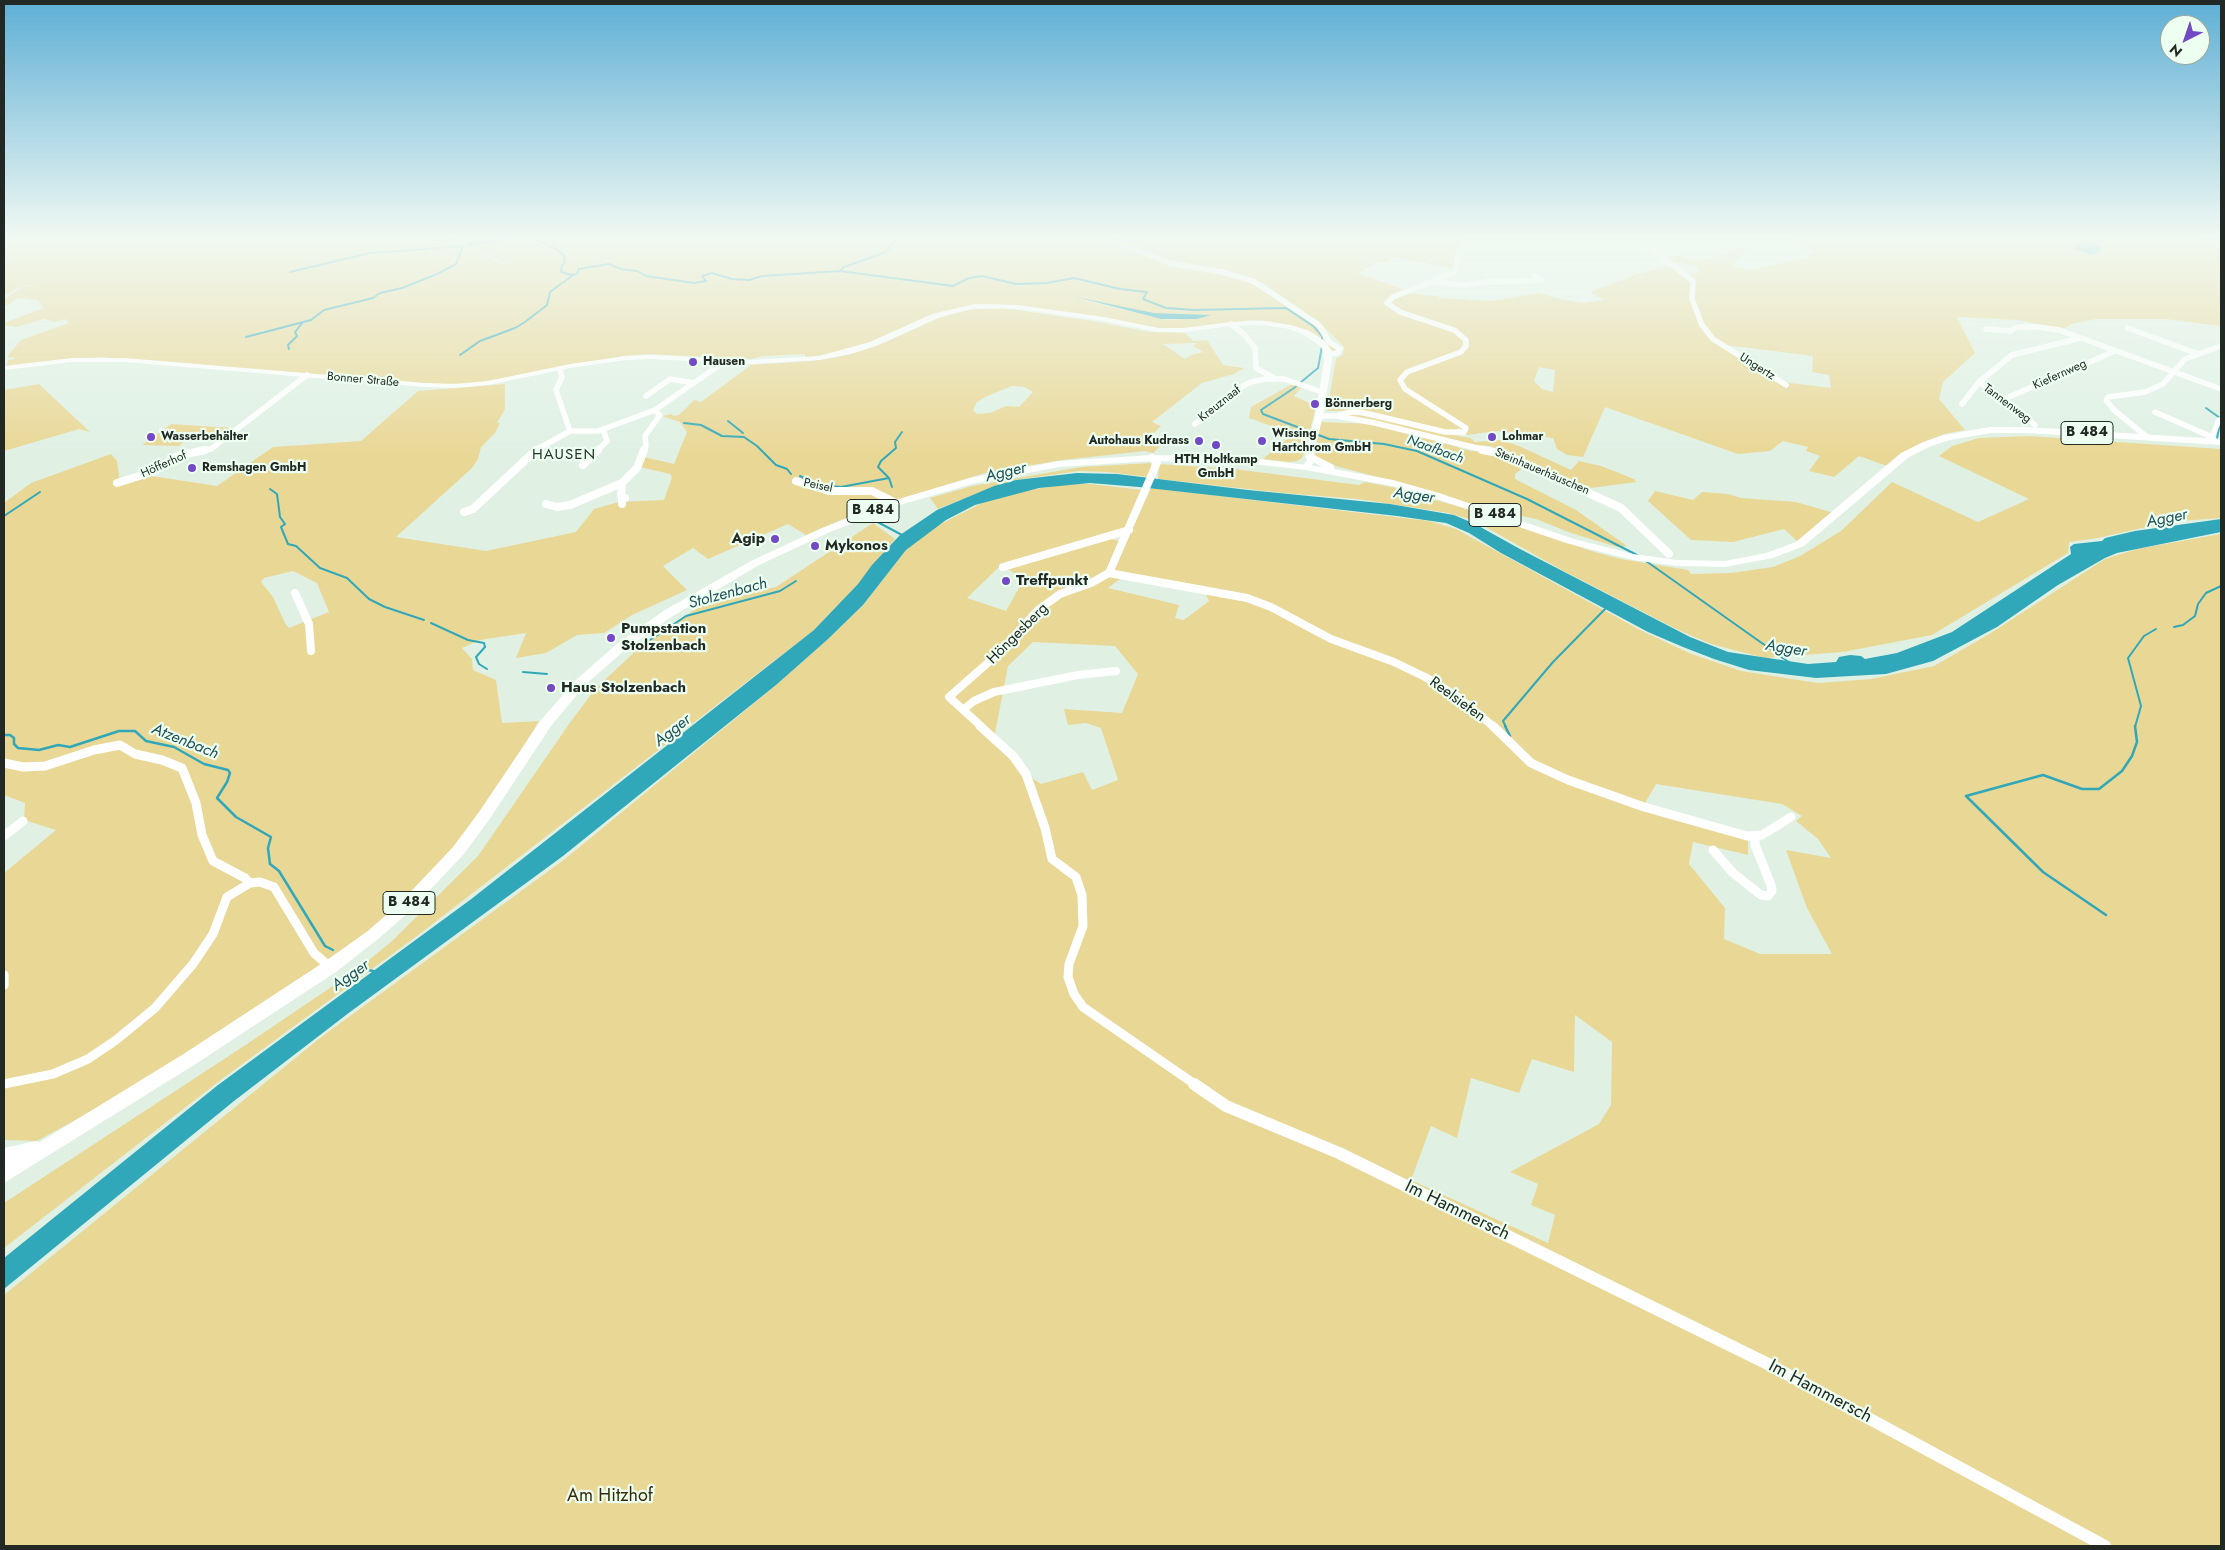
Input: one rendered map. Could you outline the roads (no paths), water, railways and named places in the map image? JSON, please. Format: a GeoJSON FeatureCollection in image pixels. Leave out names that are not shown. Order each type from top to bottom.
{"type":"FeatureCollection","features":[{"type":"Feature","properties":{"kind":"main road","name":"B 484"},"geometry":{"type":"LineString","coordinates":[[4,1175],[188,1060],[330,967],[379,929],[434,878],[484,816],[546,723],[582,682],[617,650],[669,613],[755,563],[826,530],[896,503],[970,481],[1090,461],[1154,463],[1244,460],[1306,467],[1357,476],[1435,495],[1570,540],[1633,557],[1667,558],[1700,564],[1734,563],[1769,556],[1790,548],[1820,529],[1904,455],[1948,437],[1980,431],[2009,430],[2216,440]]}},
{"type":"Feature","properties":{"kind":"main road"},"geometry":{"type":"LineString","coordinates":[[1310,454],[1324,464],[1357,476]]}},
{"type":"Feature","properties":{"kind":"main road"},"geometry":{"type":"LineString","coordinates":[[4,1156],[36,1150],[62,1139]]}},
{"type":"Feature","properties":{"kind":"street","name":"Bonner Straße"},"geometry":{"type":"LineString","coordinates":[[4,368],[101,359],[456,386],[488,384],[626,358],[783,361],[835,355],[872,344],[950,311]]}},
{"type":"Feature","properties":{"kind":"street","name":"Bonner Straße"},"geometry":{"type":"LineString","coordinates":[[1049,311],[1104,319],[1148,330],[1184,330],[1231,324]]}},
{"type":"Feature","properties":{"kind":"street"},"geometry":{"type":"LineString","coordinates":[[1299,311],[1320,325],[1329,342],[1340,349],[1337,353],[1328,354]]}},
{"type":"Feature","properties":{"kind":"street"},"geometry":{"type":"LineString","coordinates":[[1319,416],[1338,416],[1350,412],[1360,412],[1445,432],[1464,432],[1466,428],[1405,389],[1400,382],[1402,376],[1407,372],[1457,355],[1466,346],[1464,337],[1454,330],[1399,311]]}},
{"type":"Feature","properties":{"kind":"street","name":"Ungertz"},"geometry":{"type":"LineString","coordinates":[[1697,311],[1702,325],[1713,339],[1786,385]]}},
{"type":"Feature","properties":{"kind":"street"},"geometry":{"type":"LineString","coordinates":[[1231,324],[1263,323],[1282,325],[1307,333],[1321,342],[1328,354],[1319,416],[1310,454],[1311,460],[1306,467]]}},
{"type":"Feature","properties":{"kind":"street","name":"Kreuznaaf"},"geometry":{"type":"LineString","coordinates":[[1231,324],[1246,335],[1256,348],[1258,357],[1256,368],[1274,378],[1322,392]]}},
{"type":"Feature","properties":{"kind":"street"},"geometry":{"type":"LineString","coordinates":[[1986,329],[2010,331],[2015,325],[2059,330],[2172,373],[2221,389]]}},
{"type":"Feature","properties":{"kind":"street"},"geometry":{"type":"LineString","coordinates":[[2128,328],[2198,354]]}},
{"type":"Feature","properties":{"kind":"street","name":"Tannenweg"},"geometry":{"type":"LineString","coordinates":[[1962,404],[1979,382],[2012,355],[2081,338]]}},
{"type":"Feature","properties":{"kind":"street"},"geometry":{"type":"LineString","coordinates":[[2147,437],[2121,416],[2106,400],[2108,397],[2145,392],[2163,384],[2185,360],[2221,346]]}},
{"type":"Feature","properties":{"kind":"street","name":"Kiefernweg"},"geometry":{"type":"LineString","coordinates":[[2004,399],[2115,352]]}},
{"type":"Feature","properties":{"kind":"street"},"geometry":{"type":"LineString","coordinates":[[464,512],[473,509],[537,449],[570,431],[590,432],[603,429],[655,410],[718,366],[722,360]]}},
{"type":"Feature","properties":{"kind":"street"},"geometry":{"type":"LineString","coordinates":[[560,369],[562,377],[556,390],[570,431]]}},
{"type":"Feature","properties":{"kind":"street","name":"Höfferhof"},"geometry":{"type":"LineString","coordinates":[[117,483],[155,471],[176,456],[211,449],[307,375]]}},
{"type":"Feature","properties":{"kind":"street"},"geometry":{"type":"LineString","coordinates":[[646,396],[667,378],[694,383]]}},
{"type":"Feature","properties":{"kind":"street","name":"Kreuznaaf"},"geometry":{"type":"LineString","coordinates":[[1195,424],[1251,382],[1274,378]]}},
{"type":"Feature","properties":{"kind":"street","name":"Tannenweg"},"geometry":{"type":"LineString","coordinates":[[1979,382],[2004,399],[2035,425]]}},
{"type":"Feature","properties":{"kind":"street"},"geometry":{"type":"LineString","coordinates":[[1223,398],[1230,396]]}},
{"type":"Feature","properties":{"kind":"street"},"geometry":{"type":"LineString","coordinates":[[546,504],[557,507],[570,505],[622,483],[637,468],[646,446],[645,436],[660,414],[655,410]]}},
{"type":"Feature","properties":{"kind":"street"},"geometry":{"type":"LineString","coordinates":[[2155,412],[2216,440],[2219,420],[2221,421]]}},
{"type":"Feature","properties":{"kind":"street","name":"Steinhauerhäuschen"},"geometry":{"type":"LineString","coordinates":[[1338,416],[1375,423],[1469,448],[1504,454],[1621,508],[1667,558]]}},
{"type":"Feature","properties":{"kind":"street"},"geometry":{"type":"LineString","coordinates":[[583,465],[608,441],[603,429]]}},
{"type":"Feature","properties":{"kind":"street"},"geometry":{"type":"LineString","coordinates":[[1109,572],[1144,495],[1154,463]]}},
{"type":"Feature","properties":{"kind":"street","name":"Peisel"},"geometry":{"type":"LineString","coordinates":[[796,481],[829,491],[872,491],[896,503]]}},
{"type":"Feature","properties":{"kind":"street"},"geometry":{"type":"LineString","coordinates":[[622,483],[621,496],[625,498],[622,500],[622,504]]}},
{"type":"Feature","properties":{"kind":"street"},"geometry":{"type":"LineString","coordinates":[[1003,567],[1128,530]]}},
{"type":"Feature","properties":{"kind":"street","name":"Höngesberg"},"geometry":{"type":"LineString","coordinates":[[996,740],[950,697],[999,653],[1038,610],[1060,594],[1091,583],[1109,572]]}},
{"type":"Feature","properties":{"kind":"street","name":"Reelsiefen"},"geometry":{"type":"LineString","coordinates":[[1109,572],[1219,591],[1256,601],[1331,639],[1394,662],[1425,676],[1482,715],[1531,763],[1539,768],[1644,807],[1755,836]]}},
{"type":"Feature","properties":{"kind":"street"},"geometry":{"type":"LineString","coordinates":[[295,593],[309,624],[311,651]]}},
{"type":"Feature","properties":{"kind":"street","name":"Höngesberg"},"geometry":{"type":"LineString","coordinates":[[963,710],[974,701],[994,692],[1078,675],[1116,671]]}},
{"type":"Feature","properties":{"kind":"street","name":"Im Hammersch"},"geometry":{"type":"LineString","coordinates":[[996,740],[1013,756],[1026,774],[1045,828],[1052,859],[1076,877],[1082,895],[1083,926],[1069,964],[1068,977],[1074,994],[1083,1007],[1226,1106],[1339,1152],[1770,1365],[2105,1546]]}},
{"type":"Feature","properties":{"kind":"street"},"geometry":{"type":"LineString","coordinates":[[4,764],[23,767],[45,766],[94,750],[120,745],[135,754],[162,760],[182,768],[196,803],[202,835],[212,861],[246,878],[250,883]]}},
{"type":"Feature","properties":{"kind":"street"},"geometry":{"type":"LineString","coordinates":[[1713,850],[1734,873],[1761,895],[1768,896],[1772,891],[1771,885],[1755,846],[1755,836],[1762,835],[1791,817]]}},
{"type":"Feature","properties":{"kind":"street"},"geometry":{"type":"LineString","coordinates":[[4,836],[23,821]]}},
{"type":"Feature","properties":{"kind":"street"},"geometry":{"type":"LineString","coordinates":[[4,1084],[53,1074],[88,1059],[116,1040],[155,1008],[193,964],[213,934],[223,904],[227,898],[232,892],[250,883],[260,882],[274,888],[314,953],[330,967]]}},
{"type":"Feature","properties":{"kind":"street"},"geometry":{"type":"LineString","coordinates":[[4,975],[4,984]]}},
{"type":"Feature","properties":{"kind":"water"},"geometry":{"type":"Polygon","coordinates":[[[1131,311],[1211,315],[1197,319],[1161,319],[1131,311]]]}},
{"type":"Feature","properties":{"kind":"water"},"geometry":{"type":"Polygon","coordinates":[[[1077,473],[1117,474],[1248,490],[1390,504],[1454,515],[1475,524],[1690,637],[1728,652],[1808,664],[1836,662],[1839,657],[1850,655],[1861,656],[1865,659],[1897,653],[1952,632],[2071,554],[2070,547],[2074,544],[2102,541],[2105,538],[2135,531],[2221,519],[2221,532],[2117,553],[2105,558],[2058,585],[1997,627],[1933,661],[1886,674],[1816,678],[1749,670],[1683,647],[1648,632],[1501,553],[1469,533],[1446,523],[1090,483],[1039,488],[975,505],[946,520],[906,550],[863,605],[776,685],[563,856],[350,1012],[234,1101],[4,1289],[4,1258],[218,1085],[470,900],[814,630],[858,584],[872,565],[900,535],[937,510],[994,486],[1016,480],[1077,473]]]}},
{"type":"Feature","properties":{"kind":"waterway"},"geometry":{"type":"LineString","coordinates":[[303,322],[311,320],[322,311]]}},
{"type":"Feature","properties":{"kind":"waterway"},"geometry":{"type":"LineString","coordinates":[[460,355],[480,341],[515,328],[539,311]]}},
{"type":"Feature","properties":{"kind":"waterway","name":"Naafbach"},"geometry":{"type":"LineString","coordinates":[[1291,311],[1313,326],[1322,336],[1322,340]]}},
{"type":"Feature","properties":{"kind":"waterway"},"geometry":{"type":"LineString","coordinates":[[246,337],[303,322]]}},
{"type":"Feature","properties":{"kind":"waterway"},"geometry":{"type":"LineString","coordinates":[[289,349],[288,345],[297,336],[295,332],[303,322]]}},
{"type":"Feature","properties":{"kind":"waterway","name":"Naafbach"},"geometry":{"type":"LineString","coordinates":[[1322,346],[1318,368],[1294,388],[1261,410],[1263,414],[1329,439],[1384,444],[1417,451],[1527,499],[1637,555]]}},
{"type":"Feature","properties":{"kind":"waterway"},"geometry":{"type":"LineString","coordinates":[[2206,408],[2220,418]]}},
{"type":"Feature","properties":{"kind":"waterway"},"geometry":{"type":"LineString","coordinates":[[728,421],[743,433]]}},
{"type":"Feature","properties":{"kind":"waterway"},"geometry":{"type":"LineString","coordinates":[[684,423],[701,425],[722,436],[744,437],[757,446],[776,465],[787,469],[791,474]]}},
{"type":"Feature","properties":{"kind":"waterway"},"geometry":{"type":"LineString","coordinates":[[2217,438],[2220,424]]}},
{"type":"Feature","properties":{"kind":"waterway"},"geometry":{"type":"LineString","coordinates":[[888,477],[878,467],[881,461],[896,448],[895,442],[902,432]]}},
{"type":"Feature","properties":{"kind":"waterway"},"geometry":{"type":"LineString","coordinates":[[800,476],[810,481]]}},
{"type":"Feature","properties":{"kind":"waterway"},"geometry":{"type":"LineString","coordinates":[[822,485],[841,487],[889,478],[892,487]]}},
{"type":"Feature","properties":{"kind":"waterway","name":"Stolzenbach"},"geometry":{"type":"LineString","coordinates":[[270,489],[277,494],[280,517],[285,524],[281,527],[288,544],[296,546],[320,568],[347,578],[369,599],[385,607],[424,620]]}},
{"type":"Feature","properties":{"kind":"waterway"},"geometry":{"type":"LineString","coordinates":[[4,516],[40,492]]}},
{"type":"Feature","properties":{"kind":"waterway","name":"Stolzenbach"},"geometry":{"type":"LineString","coordinates":[[872,519],[902,535]]}},
{"type":"Feature","properties":{"kind":"waterway","name":"Naafbach"},"geometry":{"type":"LineString","coordinates":[[1646,561],[1790,663]]}},
{"type":"Feature","properties":{"kind":"waterway","name":"Stolzenbach"},"geometry":{"type":"LineString","coordinates":[[641,646],[686,616],[780,591],[796,581]]}},
{"type":"Feature","properties":{"kind":"waterway"},"geometry":{"type":"LineString","coordinates":[[2174,627],[2183,625],[2195,616],[2198,604],[2206,593],[2221,586]]}},
{"type":"Feature","properties":{"kind":"waterway"},"geometry":{"type":"LineString","coordinates":[[1506,727],[1503,721],[1553,662],[1607,607]]}},
{"type":"Feature","properties":{"kind":"waterway","name":"Stolzenbach"},"geometry":{"type":"LineString","coordinates":[[431,623],[468,640],[484,643],[485,647],[476,657],[479,664],[487,669]]}},
{"type":"Feature","properties":{"kind":"waterway"},"geometry":{"type":"LineString","coordinates":[[2135,727],[2141,706],[2128,658],[2144,636],[2156,629]]}},
{"type":"Feature","properties":{"kind":"waterway","name":"Stolzenbach"},"geometry":{"type":"LineString","coordinates":[[523,672],[547,674]]}},
{"type":"Feature","properties":{"kind":"waterway"},"geometry":{"type":"LineString","coordinates":[[1505,726],[1510,736]]}},
{"type":"Feature","properties":{"kind":"waterway"},"geometry":{"type":"LineString","coordinates":[[2106,915],[2043,872],[1966,796],[2043,775],[2082,789],[2099,789],[2122,771],[2132,756],[2137,742],[2135,727]]}},
{"type":"Feature","properties":{"kind":"waterway","name":"Atzenbach"},"geometry":{"type":"LineString","coordinates":[[4,735],[10,735],[14,738],[14,744],[18,748],[39,750],[58,745],[70,747],[119,731],[135,731],[146,741],[174,747],[204,764],[228,770],[230,773],[227,782],[217,798],[236,817],[271,837],[268,848],[270,864],[279,871],[325,946],[333,950]]}},
{"type":"Feature","properties":{"kind":"waterway","name":"Atzenbach"},"geometry":{"type":"LineString","coordinates":[[358,968],[373,971]]}},
{"type":"Feature","properties":{"kind":"place","name":"Hausen"},"geometry":{"type":"Point","coordinates":[693,362]}},
{"type":"Feature","properties":{"kind":"place","name":"Bönnerberg"},"geometry":{"type":"Point","coordinates":[1315,404]}},
{"type":"Feature","properties":{"kind":"place","name":"Wasserbehälter"},"geometry":{"type":"Point","coordinates":[151,437]}},
{"type":"Feature","properties":{"kind":"place","name":"Lohmar"},"geometry":{"type":"Point","coordinates":[1492,437]}},
{"type":"Feature","properties":{"kind":"place","name":"Autohaus Kudrass"},"geometry":{"type":"Point","coordinates":[1199,441]}},
{"type":"Feature","properties":{"kind":"place","name":"Wissing Hartchrom GmbH"},"geometry":{"type":"Point","coordinates":[1262,441]}},
{"type":"Feature","properties":{"kind":"place","name":"HTH Holtkamp GmbH"},"geometry":{"type":"Point","coordinates":[1216,445]}},
{"type":"Feature","properties":{"kind":"place","name":"Remshagen GmbH"},"geometry":{"type":"Point","coordinates":[192,468]}},
{"type":"Feature","properties":{"kind":"place","name":"Agip"},"geometry":{"type":"Point","coordinates":[775,539]}},
{"type":"Feature","properties":{"kind":"place","name":"Mykonos"},"geometry":{"type":"Point","coordinates":[815,546]}},
{"type":"Feature","properties":{"kind":"place","name":"Treffpunkt"},"geometry":{"type":"Point","coordinates":[1006,581]}},
{"type":"Feature","properties":{"kind":"place","name":"Pumpstation Stolzenbach"},"geometry":{"type":"Point","coordinates":[611,638]}},
{"type":"Feature","properties":{"kind":"place","name":"Haus Stolzenbach"},"geometry":{"type":"Point","coordinates":[551,688]}},
{"type":"Feature","properties":{"kind":"district","name":"HAUSEN"},"geometry":{"type":"Point","coordinates":[564,455]}},
{"type":"Feature","properties":{"kind":"water label","name":"Agger"},"geometry":{"type":"Point","coordinates":[1006,473]}},
{"type":"Feature","properties":{"kind":"water label","name":"Agger"},"geometry":{"type":"Point","coordinates":[1414,496]}},
{"type":"Feature","properties":{"kind":"water label","name":"Agger"},"geometry":{"type":"Point","coordinates":[2167,519]}},
{"type":"Feature","properties":{"kind":"water label","name":"Agger"},"geometry":{"type":"Point","coordinates":[1786,649]}},
{"type":"Feature","properties":{"kind":"water label","name":"Agger"},"geometry":{"type":"Point","coordinates":[673,731]}},
{"type":"Feature","properties":{"kind":"water label","name":"Agger"},"geometry":{"type":"Point","coordinates":[351,976]}},
{"type":"Feature","properties":{"kind":"park label","name":"Am Hitzhof"},"geometry":{"type":"Point","coordinates":[610,1497]}}]}
